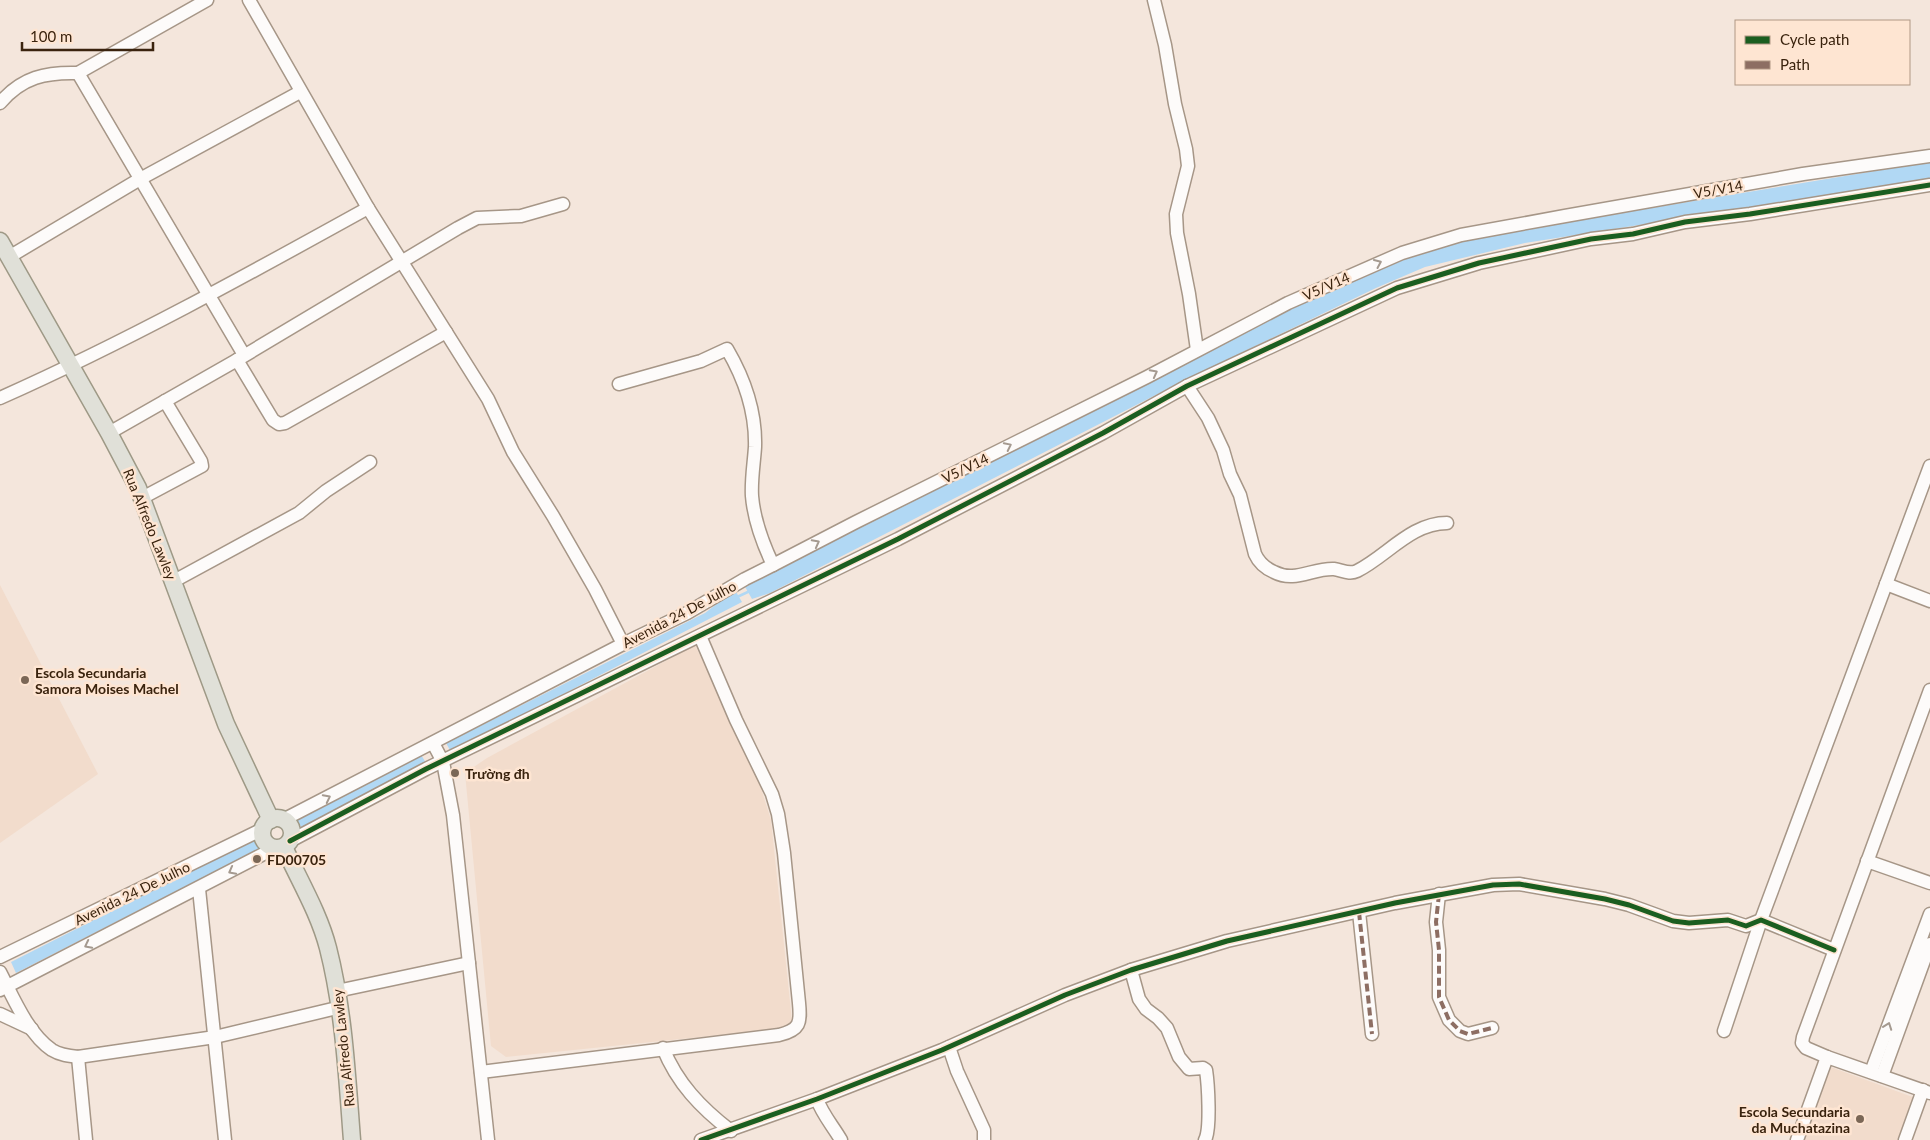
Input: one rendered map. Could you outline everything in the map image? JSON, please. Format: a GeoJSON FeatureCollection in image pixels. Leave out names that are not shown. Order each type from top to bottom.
{"type":"FeatureCollection","features":[{"type":"Feature","properties":{"kind":"main road","name":"Rua Alfredo Lawley"},"geometry":{"type":"LineString","coordinates":[[0,241],[109,433],[142,498],[226,724],[273,823]]}},
{"type":"Feature","properties":{"kind":"main road"},"geometry":{"type":"LineString","coordinates":[[273,823],[292,829],[283,846],[265,842],[273,823]]}},
{"type":"Feature","properties":{"kind":"main road","name":"Rua Alfredo Lawley"},"geometry":{"type":"LineString","coordinates":[[283,846],[321,927],[328,948],[341,1007],[352,1140]]}},
{"type":"Feature","properties":{"kind":"street"},"geometry":{"type":"LineString","coordinates":[[0,103],[22,84],[40,75],[58,72],[78,73],[207,0]]}},
{"type":"Feature","properties":{"kind":"street"},"geometry":{"type":"LineString","coordinates":[[249,0],[368,208],[488,399],[513,452],[595,589],[623,644]]}},
{"type":"Feature","properties":{"kind":"street"},"geometry":{"type":"LineString","coordinates":[[1154,0],[1186,149],[1188,166],[1176,214],[1177,233],[1189,294],[1196,350]]}},
{"type":"Feature","properties":{"kind":"street"},"geometry":{"type":"LineString","coordinates":[[78,73],[209,296],[273,420],[279,424],[285,423],[446,332]]}},
{"type":"Feature","properties":{"kind":"street"},"geometry":{"type":"LineString","coordinates":[[9,257],[140,179],[300,92]]}},
{"type":"Feature","properties":{"kind":"street","name":"V5/V14"},"geometry":{"type":"LineString","coordinates":[[773,565],[1139,381],[1288,303],[1402,253],[1461,235],[1803,174],[1930,156]]}},
{"type":"Feature","properties":{"kind":"street"},"geometry":{"type":"LineString","coordinates":[[4,988],[283,846],[426,769],[444,762],[898,539],[1102,433],[1187,386],[1397,288],[1479,263],[1591,239],[1633,234],[1685,222],[1750,214],[1930,185]]}},
{"type":"Feature","properties":{"kind":"street"},"geometry":{"type":"LineString","coordinates":[[109,433],[477,218],[521,216],[563,204]]}},
{"type":"Feature","properties":{"kind":"street"},"geometry":{"type":"LineString","coordinates":[[0,398],[71,366],[209,296],[368,208]]}},
{"type":"Feature","properties":{"kind":"street"},"geometry":{"type":"LineString","coordinates":[[619,384],[701,361],[727,349],[739,369],[755,430],[753,502],[757,524],[773,565]]}},
{"type":"Feature","properties":{"kind":"street"},"geometry":{"type":"LineString","coordinates":[[1187,386],[1208,418],[1223,450],[1230,474],[1240,495],[1255,554],[1259,562],[1272,571],[1287,577],[1298,577],[1321,570],[1334,569],[1355,572],[1380,557],[1404,538],[1437,522],[1447,522]]}},
{"type":"Feature","properties":{"kind":"street"},"geometry":{"type":"LineString","coordinates":[[142,498],[202,466],[202,462],[166,401]]}},
{"type":"Feature","properties":{"kind":"street"},"geometry":{"type":"LineString","coordinates":[[174,581],[300,513],[326,491],[370,462]]}},
{"type":"Feature","properties":{"kind":"street"},"geometry":{"type":"LineString","coordinates":[[1724,1031],[1761,920],[1930,466]]}},
{"type":"Feature","properties":{"kind":"street","name":"Avenida 24 De Julho"},"geometry":{"type":"LineString","coordinates":[[0,957],[433,743],[623,644],[688,613],[745,579],[773,565]]}},
{"type":"Feature","properties":{"kind":"street"},"geometry":{"type":"LineString","coordinates":[[1886,584],[1930,601]]}},
{"type":"Feature","properties":{"kind":"street"},"geometry":{"type":"LineString","coordinates":[[481,1072],[779,1035],[790,1032],[797,1026],[800,1016],[784,853],[778,814],[772,794],[736,720],[700,636]]}},
{"type":"Feature","properties":{"kind":"street"},"geometry":{"type":"LineString","coordinates":[[1905,1140],[1926,1092],[1806,1048],[1802,1043],[1802,1037],[1930,691]]}},
{"type":"Feature","properties":{"kind":"street"},"geometry":{"type":"LineString","coordinates":[[433,743],[444,762],[453,815],[488,1140]]}},
{"type":"Feature","properties":{"kind":"street"},"geometry":{"type":"LineString","coordinates":[[1867,861],[1930,883]]}},
{"type":"Feature","properties":{"kind":"street"},"geometry":{"type":"LineString","coordinates":[[701,1140],[817,1099],[949,1047],[1065,995],[1131,970],[1227,941],[1439,894],[1506,883],[1519,884],[1605,899],[1629,905],[1673,921],[1689,923],[1728,920],[1746,926],[1761,920],[1834,950]]}},
{"type":"Feature","properties":{"kind":"street"},"geometry":{"type":"LineString","coordinates":[[199,889],[225,1140]]}},
{"type":"Feature","properties":{"kind":"street"},"geometry":{"type":"LineString","coordinates":[[1439,894],[1436,922],[1439,950],[1439,997],[1449,1020],[1460,1031],[1468,1034],[1492,1028]]}},
{"type":"Feature","properties":{"kind":"street"},"geometry":{"type":"LineString","coordinates":[[1360,912],[1372,1034]]}},
{"type":"Feature","properties":{"kind":"street"},"geometry":{"type":"LineString","coordinates":[[1877,1074],[1917,964],[1930,914]]}},
{"type":"Feature","properties":{"kind":"street"},"geometry":{"type":"LineString","coordinates":[[1917,964],[1930,944]]}},
{"type":"Feature","properties":{"kind":"street"},"geometry":{"type":"LineString","coordinates":[[337,991],[469,963]]}},
{"type":"Feature","properties":{"kind":"street"},"geometry":{"type":"LineString","coordinates":[[1131,970],[1139,999],[1146,1009],[1167,1028],[1179,1057],[1189,1069],[1203,1068],[1206,1070],[1208,1118],[1205,1140]]}},
{"type":"Feature","properties":{"kind":"street"},"geometry":{"type":"LineString","coordinates":[[0,972],[4,988],[32,1029],[53,1050],[63,1055],[78,1057],[215,1037],[341,1007]]}},
{"type":"Feature","properties":{"kind":"street"},"geometry":{"type":"LineString","coordinates":[[0,1014],[32,1029]]}},
{"type":"Feature","properties":{"kind":"street"},"geometry":{"type":"LineString","coordinates":[[949,1047],[957,1071],[984,1130],[984,1140]]}},
{"type":"Feature","properties":{"kind":"street"},"geometry":{"type":"LineString","coordinates":[[663,1048],[669,1063],[689,1092],[710,1115],[731,1130]]}},
{"type":"Feature","properties":{"kind":"street"},"geometry":{"type":"LineString","coordinates":[[78,1057],[86,1140]]}},
{"type":"Feature","properties":{"kind":"street"},"geometry":{"type":"LineString","coordinates":[[1797,1140],[1827,1057]]}},
{"type":"Feature","properties":{"kind":"street"},"geometry":{"type":"LineString","coordinates":[[817,1099],[821,1111],[830,1120],[841,1140]]}},
{"type":"Feature","properties":{"kind":"shaded area","name":"Escola Secundaria Samora Moises Machel"},"geometry":{"type":"Polygon","coordinates":[[[0,585],[98,774],[0,843],[0,585]]]}},
{"type":"Feature","properties":{"kind":"shaded area"},"geometry":{"type":"Polygon","coordinates":[[[695,645],[754,766],[771,820],[792,1021],[788,1028],[506,1057],[491,1046],[465,773],[487,758],[695,645]]]}},
{"type":"Feature","properties":{"kind":"shaded area","name":"Escola Secundaria da Muchatazina"},"geometry":{"type":"Polygon","coordinates":[[[1828,1066],[1918,1099],[1903,1140],[1802,1140],[1828,1066]]]}},
{"type":"Feature","properties":{"kind":"water"},"geometry":{"type":"Polygon","coordinates":[[[1930,162],[1930,179],[1525,243],[1425,267],[1376,288],[1185,380],[770,593],[752,599],[744,585],[1290,307],[1394,260],[1469,238],[1930,162]]]}},
{"type":"Feature","properties":{"kind":"water"},"geometry":{"type":"Polygon","coordinates":[[[735,590],[742,602],[451,752],[446,743],[705,613],[735,590]]]}},
{"type":"Feature","properties":{"kind":"water"},"geometry":{"type":"Polygon","coordinates":[[[420,753],[426,763],[301,827],[297,819],[420,753]]]}},
{"type":"Feature","properties":{"kind":"water"},"geometry":{"type":"Polygon","coordinates":[[[254,839],[259,849],[16,973],[11,962],[254,839]]]}},
{"type":"Feature","properties":{"kind":"waterway"},"geometry":{"type":"LineString","coordinates":[[737,597],[750,591]]}},
{"type":"Feature","properties":{"kind":"marked path"},"geometry":{"type":"LineString","coordinates":[[1439,894],[1436,922],[1439,950],[1439,997],[1449,1020],[1460,1031],[1468,1034],[1492,1028]]}},
{"type":"Feature","properties":{"kind":"marked path"},"geometry":{"type":"LineString","coordinates":[[1359,912],[1372,1034]]}},
{"type":"Feature","properties":{"kind":"cycle path"},"geometry":{"type":"LineString","coordinates":[[290,841],[426,769],[898,539],[1103,433],[1187,386],[1397,288],[1479,263],[1591,239],[1633,234],[1685,222],[1750,214],[1930,185]]}},
{"type":"Feature","properties":{"kind":"cycle path"},"geometry":{"type":"LineString","coordinates":[[701,1140],[817,1099],[942,1050],[1065,995],[1131,970],[1227,941],[1395,903],[1493,885],[1519,884],[1605,899],[1629,905],[1673,921],[1689,923],[1728,920],[1746,926],[1761,920],[1834,950]]}},
{"type":"Feature","properties":{"kind":"place","name":"Escola Secundaria Samora Moises Machel"},"geometry":{"type":"Point","coordinates":[25,680]}},
{"type":"Feature","properties":{"kind":"place","name":"Trường đh"},"geometry":{"type":"Point","coordinates":[455,773]}},
{"type":"Feature","properties":{"kind":"place","name":"FD00705"},"geometry":{"type":"Point","coordinates":[257,859]}},
{"type":"Feature","properties":{"kind":"place","name":"Escola Secundaria da Muchatazina"},"geometry":{"type":"Point","coordinates":[1860,1119]}}]}
